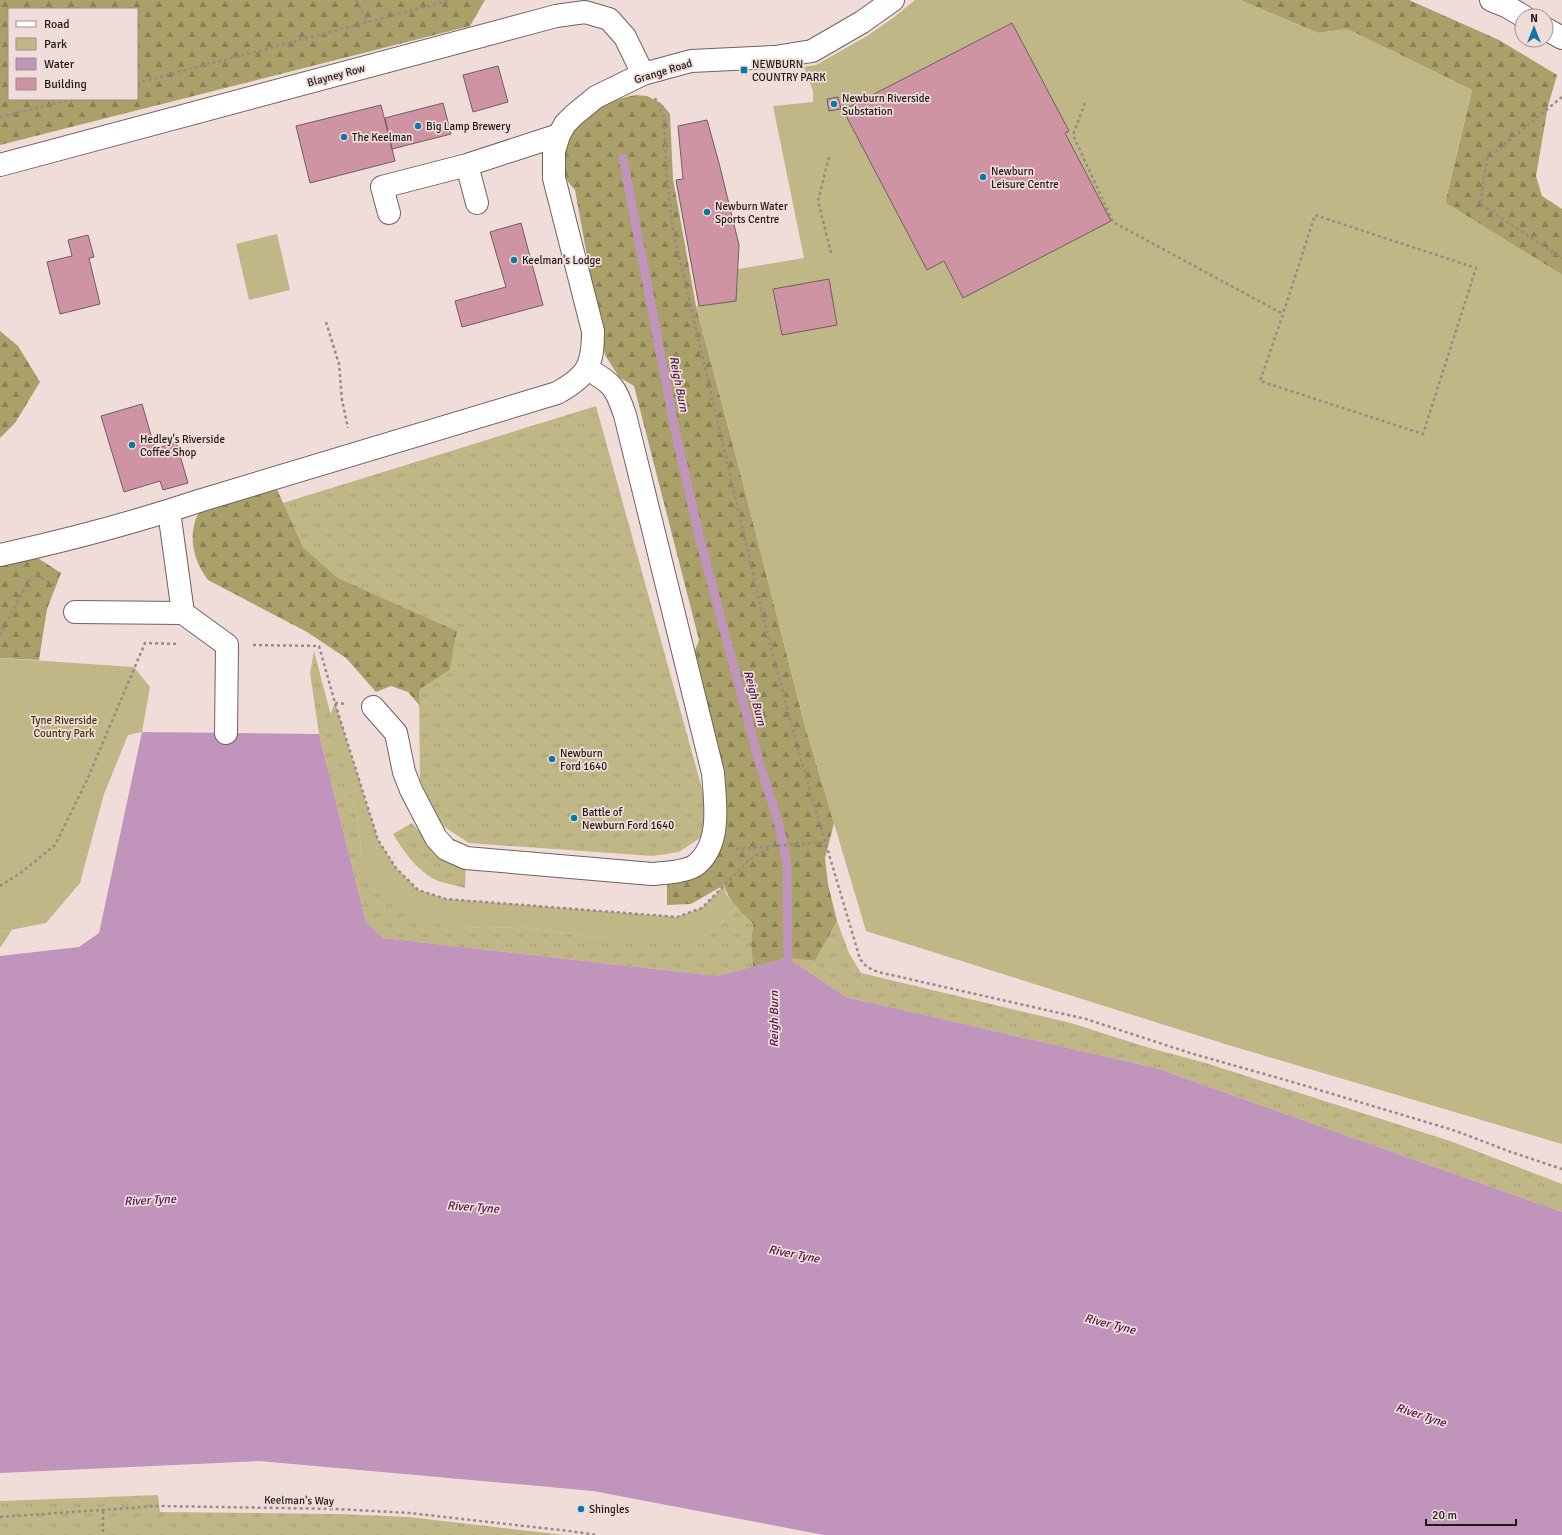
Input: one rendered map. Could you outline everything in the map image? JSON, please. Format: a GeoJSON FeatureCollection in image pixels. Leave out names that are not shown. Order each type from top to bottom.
{"type":"FeatureCollection","features":[{"type":"Feature","properties":{"kind":"street","name":"Grange Road"},"geometry":{"type":"LineString","coordinates":[[559,135],[565,124],[596,97],[643,74],[691,61],[775,57],[812,50],[862,22],[893,0]]}},
{"type":"Feature","properties":{"kind":"street"},"geometry":{"type":"LineString","coordinates":[[1491,0],[1514,12]]}},
{"type":"Feature","properties":{"kind":"street","name":"Blayney Row"},"geometry":{"type":"LineString","coordinates":[[0,165],[556,16],[585,12],[609,19],[625,37],[643,74]]}},
{"type":"Feature","properties":{"kind":"street"},"geometry":{"type":"LineString","coordinates":[[389,214],[382,187],[466,165],[559,135]]}},
{"type":"Feature","properties":{"kind":"street"},"geometry":{"type":"LineString","coordinates":[[0,555],[32,548],[169,511],[200,494],[354,454],[557,393],[574,384],[588,369],[593,352],[593,331],[554,178],[554,151],[559,135]]}},
{"type":"Feature","properties":{"kind":"street"},"geometry":{"type":"LineString","coordinates":[[466,165],[477,203]]}},
{"type":"Feature","properties":{"kind":"street"},"geometry":{"type":"LineString","coordinates":[[373,707],[396,733],[404,772],[411,790],[436,838],[446,849],[466,858],[652,874],[678,871],[697,865],[707,851],[714,835],[716,818],[713,773],[629,430],[618,395],[606,379],[588,369]]}},
{"type":"Feature","properties":{"kind":"street"},"geometry":{"type":"LineString","coordinates":[[169,511],[183,613]]}},
{"type":"Feature","properties":{"kind":"street"},"geometry":{"type":"LineString","coordinates":[[75,612],[183,613],[227,644],[226,733]]}},
{"type":"Feature","properties":{"kind":"path"},"geometry":{"type":"LineString","coordinates":[[356,0],[368,22]]}},
{"type":"Feature","properties":{"kind":"path"},"geometry":{"type":"LineString","coordinates":[[138,83],[451,0]]}},
{"type":"Feature","properties":{"kind":"path"},"geometry":{"type":"LineString","coordinates":[[643,74],[664,117],[666,171],[673,230],[764,621],[799,753],[860,960],[867,967],[878,972],[1086,1019],[1190,1053],[1456,1131],[1511,1152],[1562,1169]]}},
{"type":"Feature","properties":{"kind":"path"},"geometry":{"type":"LineString","coordinates":[[1562,97],[1487,159],[1480,204],[1562,258]]}},
{"type":"Feature","properties":{"kind":"path"},"geometry":{"type":"LineString","coordinates":[[0,117],[70,100]]}},
{"type":"Feature","properties":{"kind":"path"},"geometry":{"type":"LineString","coordinates":[[1085,103],[1073,135],[1113,222],[1283,314]]}},
{"type":"Feature","properties":{"kind":"path"},"geometry":{"type":"LineString","coordinates":[[829,157],[818,200],[831,253]]}},
{"type":"Feature","properties":{"kind":"path"},"geometry":{"type":"LineString","coordinates":[[1315,215],[1476,268],[1423,434],[1260,381],[1283,314],[1315,215]]}},
{"type":"Feature","properties":{"kind":"path"},"geometry":{"type":"LineString","coordinates":[[326,322],[339,364],[342,400],[354,454]]}},
{"type":"Feature","properties":{"kind":"path"},"geometry":{"type":"LineString","coordinates":[[0,634],[32,573],[56,586]]}},
{"type":"Feature","properties":{"kind":"path"},"geometry":{"type":"LineString","coordinates":[[0,886],[22,872],[55,845],[87,780],[145,643]]}},
{"type":"Feature","properties":{"kind":"path"},"geometry":{"type":"LineString","coordinates":[[771,847],[826,842]]}},
{"type":"Feature","properties":{"kind":"path","name":"Keelman's Way"},"geometry":{"type":"LineString","coordinates":[[0,1517],[159,1506],[337,1509],[409,1513],[598,1535]]}},
{"type":"Feature","properties":{"kind":"path"},"geometry":{"type":"LineString","coordinates":[[103,1511],[103,1535]]}},
{"type":"Feature","properties":{"kind":"green space"},"geometry":{"type":"Polygon","coordinates":[[[0,0],[485,0],[470,26],[0,145],[0,0]]]}},
{"type":"Feature","properties":{"kind":"green space"},"geometry":{"type":"Polygon","coordinates":[[[915,0],[1240,0],[1318,33],[1347,29],[1472,90],[1445,202],[1562,275],[1562,1144],[1225,1044],[866,931],[805,726],[696,306],[736,301],[738,269],[804,258],[773,106],[813,102],[813,91],[804,67],[816,65],[867,36],[915,0]]]}},
{"type":"Feature","properties":{"kind":"green space"},"geometry":{"type":"Polygon","coordinates":[[[1240,0],[1409,0],[1499,40],[1557,75],[1548,106],[1536,176],[1542,196],[1562,209],[1562,275],[1445,203],[1472,90],[1347,29],[1318,33],[1240,0]]]}},
{"type":"Feature","properties":{"kind":"green space"},"geometry":{"type":"Polygon","coordinates":[[[636,95],[647,96],[661,103],[670,114],[673,179],[696,306],[805,726],[834,823],[825,858],[828,884],[837,921],[815,961],[788,958],[753,967],[751,944],[753,924],[732,901],[724,885],[691,904],[667,905],[667,878],[720,838],[694,653],[699,640],[634,386],[619,377],[605,355],[575,190],[565,176],[564,169],[565,145],[570,133],[578,123],[598,108],[611,102],[636,95]]]}},
{"type":"Feature","properties":{"kind":"green space"},"geometry":{"type":"Polygon","coordinates":[[[277,234],[290,290],[249,300],[236,244],[277,234]]]}},
{"type":"Feature","properties":{"kind":"green space"},"geometry":{"type":"Polygon","coordinates":[[[0,331],[18,346],[40,382],[15,423],[0,438],[0,331]]]}},
{"type":"Feature","properties":{"kind":"green space"},"geometry":{"type":"Polygon","coordinates":[[[596,406],[704,796],[703,836],[679,852],[653,856],[469,843],[443,826],[420,781],[419,690],[450,670],[457,631],[338,578],[303,547],[283,503],[596,406]]]}},
{"type":"Feature","properties":{"kind":"green space"},"geometry":{"type":"Polygon","coordinates":[[[275,485],[303,547],[338,578],[457,631],[450,670],[419,690],[420,706],[408,692],[391,686],[376,692],[346,658],[307,632],[208,580],[203,573],[195,556],[193,547],[193,529],[199,512],[275,485]]]}},
{"type":"Feature","properties":{"kind":"green space"},"geometry":{"type":"Polygon","coordinates":[[[30,553],[61,573],[47,609],[39,660],[0,658],[0,562],[30,553]]]}},
{"type":"Feature","properties":{"kind":"green space"},"geometry":{"type":"Polygon","coordinates":[[[314,651],[357,814],[363,867],[441,925],[485,928],[520,927],[609,939],[710,934],[737,907],[753,924],[751,944],[753,967],[717,976],[383,938],[366,922],[319,734],[310,673],[314,651]]]}},
{"type":"Feature","properties":{"kind":"green space","name":"Tyne Riverside Country Park"},"geometry":{"type":"Polygon","coordinates":[[[0,658],[134,667],[150,687],[142,732],[128,735],[104,794],[80,883],[46,923],[0,932],[0,658]]]}},
{"type":"Feature","properties":{"kind":"green space"},"geometry":{"type":"Polygon","coordinates":[[[335,703],[378,840],[396,868],[418,890],[446,899],[677,917],[702,908],[724,885],[726,894],[737,907],[710,934],[671,942],[609,939],[520,927],[485,928],[441,925],[405,914],[388,902],[363,867],[357,814],[330,715],[335,703]]]}},
{"type":"Feature","properties":{"kind":"green space"},"geometry":{"type":"Polygon","coordinates":[[[412,823],[430,843],[466,864],[465,888],[441,882],[433,878],[419,868],[407,855],[393,834],[412,823]]]}},
{"type":"Feature","properties":{"kind":"green space"},"geometry":{"type":"Polygon","coordinates":[[[837,921],[849,953],[861,973],[1071,1023],[1143,1046],[1209,1064],[1453,1142],[1562,1184],[1562,1212],[1156,1068],[846,997],[788,958],[815,961],[837,921]]]}},
{"type":"Feature","properties":{"kind":"green space"},"geometry":{"type":"Polygon","coordinates":[[[12,930],[0,948],[0,932],[12,930]]]}},
{"type":"Feature","properties":{"kind":"green space"},"geometry":{"type":"Polygon","coordinates":[[[158,1495],[160,1512],[338,1514],[409,1517],[564,1535],[0,1535],[0,1501],[158,1495]]]}},
{"type":"Feature","properties":{"kind":"water","name":"River Tyne"},"geometry":{"type":"Polygon","coordinates":[[[142,732],[319,734],[366,922],[383,938],[717,976],[788,958],[846,997],[1156,1068],[1562,1212],[1562,1535],[824,1535],[593,1491],[259,1461],[0,1473],[0,956],[79,947],[99,933],[142,732]]]}},
{"type":"Feature","properties":{"kind":"building","name":"Newburn Leisure Centre"},"geometry":{"type":"Polygon","coordinates":[[[1012,23],[1069,131],[1065,133],[1111,221],[963,298],[944,261],[927,270],[843,110],[1012,23]]]}},
{"type":"Feature","properties":{"kind":"building"},"geometry":{"type":"Polygon","coordinates":[[[498,66],[508,102],[473,112],[463,75],[498,66]]]}},
{"type":"Feature","properties":{"kind":"building","name":"Newburn Riverside Substation"},"geometry":{"type":"Polygon","coordinates":[[[838,97],[841,109],[829,111],[827,99],[838,97]]]}},
{"type":"Feature","properties":{"kind":"building","name":"Big Lamp Brewery"},"geometry":{"type":"Polygon","coordinates":[[[443,103],[451,134],[392,149],[385,118],[443,103]]]}},
{"type":"Feature","properties":{"kind":"building","name":"The Keelman"},"geometry":{"type":"Polygon","coordinates":[[[381,105],[395,161],[310,183],[296,126],[381,105]]]}},
{"type":"Feature","properties":{"kind":"building","name":"Newburn Water Sports Centre"},"geometry":{"type":"Polygon","coordinates":[[[707,120],[739,245],[736,301],[699,306],[676,180],[683,179],[678,126],[707,120]]]}},
{"type":"Feature","properties":{"kind":"building","name":"Keelman's Lodge"},"geometry":{"type":"Polygon","coordinates":[[[521,223],[543,305],[462,327],[455,301],[506,287],[490,232],[521,223]]]}},
{"type":"Feature","properties":{"kind":"building"},"geometry":{"type":"Polygon","coordinates":[[[88,235],[94,257],[89,258],[100,304],[60,314],[47,262],[72,256],[68,240],[88,235]]]}},
{"type":"Feature","properties":{"kind":"building"},"geometry":{"type":"Polygon","coordinates":[[[829,279],[837,325],[782,335],[773,289],[829,279]]]}},
{"type":"Feature","properties":{"kind":"building","name":"Hedley's Riverside Coffee Shop"},"geometry":{"type":"Polygon","coordinates":[[[142,404],[155,449],[176,442],[188,483],[163,490],[160,481],[124,492],[101,416],[142,404]]]}},
{"type":"Feature","properties":{"kind":"waterway","name":"Reigh Burn"},"geometry":{"type":"LineString","coordinates":[[623,158],[675,430],[700,540],[760,765],[779,825],[787,864],[788,969]]}},
{"type":"Feature","properties":{"kind":"place","name":"NEWBURN COUNTRY PARK"},"geometry":{"type":"Point","coordinates":[744,70]}},
{"type":"Feature","properties":{"kind":"place","name":"Newburn Riverside Substation"},"geometry":{"type":"Point","coordinates":[834,104]}},
{"type":"Feature","properties":{"kind":"place","name":"Big Lamp Brewery"},"geometry":{"type":"Point","coordinates":[418,126]}},
{"type":"Feature","properties":{"kind":"place","name":"The Keelman"},"geometry":{"type":"Point","coordinates":[344,137]}},
{"type":"Feature","properties":{"kind":"place","name":"Newburn Leisure Centre"},"geometry":{"type":"Point","coordinates":[983,177]}},
{"type":"Feature","properties":{"kind":"place","name":"Newburn Water Sports Centre"},"geometry":{"type":"Point","coordinates":[707,212]}},
{"type":"Feature","properties":{"kind":"place","name":"Keelman's Lodge"},"geometry":{"type":"Point","coordinates":[514,260]}},
{"type":"Feature","properties":{"kind":"place","name":"Hedley's Riverside Coffee Shop"},"geometry":{"type":"Point","coordinates":[132,445]}},
{"type":"Feature","properties":{"kind":"place","name":"Newburn Ford 1640"},"geometry":{"type":"Point","coordinates":[552,759]}},
{"type":"Feature","properties":{"kind":"place","name":"Battle of Newburn Ford 1640"},"geometry":{"type":"Point","coordinates":[574,818]}},
{"type":"Feature","properties":{"kind":"place","name":"Shingles"},"geometry":{"type":"Point","coordinates":[581,1509]}}]}
